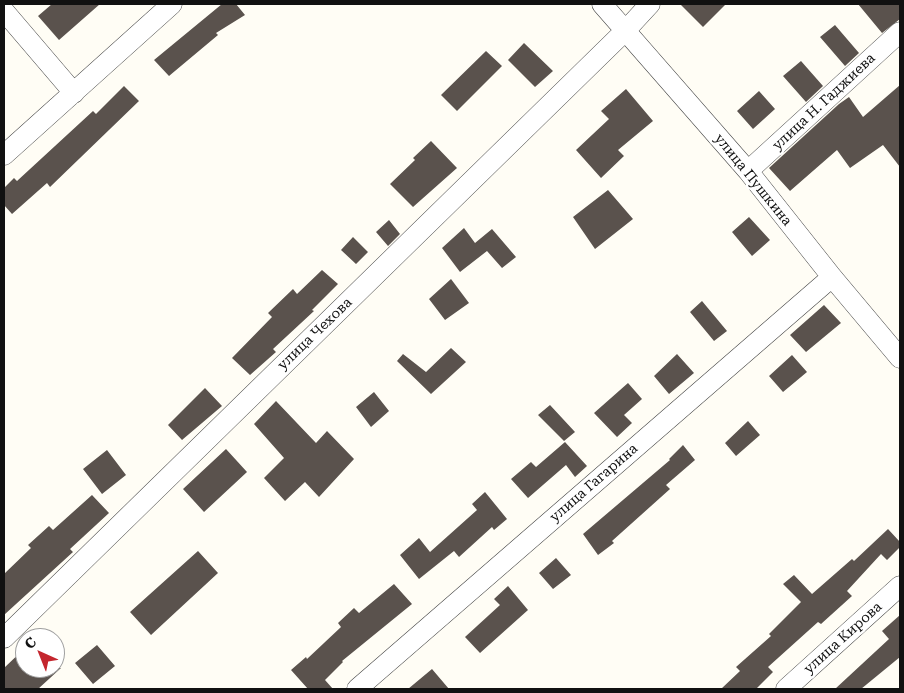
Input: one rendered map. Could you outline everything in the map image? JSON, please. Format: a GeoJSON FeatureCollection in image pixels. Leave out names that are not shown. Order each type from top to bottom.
{"type":"FeatureCollection","features":[{"type":"Feature","properties":{"kind":"street"},"geometry":{"type":"LineString","coordinates":[[4,155],[172,4]]}},
{"type":"Feature","properties":{"kind":"street","name":"улица Пушкина"},"geometry":{"type":"LineString","coordinates":[[602,4],[748,171],[832,277],[900,358]]}},
{"type":"Feature","properties":{"kind":"street","name":"улица Чехова"},"geometry":{"type":"LineString","coordinates":[[4,638],[626,30],[650,4]]}},
{"type":"Feature","properties":{"kind":"street"},"geometry":{"type":"LineString","coordinates":[[4,11],[74,93]]}},
{"type":"Feature","properties":{"kind":"street","name":"улица Н. Гаджиева"},"geometry":{"type":"LineString","coordinates":[[748,171],[900,32]]}},
{"type":"Feature","properties":{"kind":"street","name":"улица Гагарина"},"geometry":{"type":"LineString","coordinates":[[357,689],[832,277]]}},
{"type":"Feature","properties":{"kind":"street","name":"улица Кирова"},"geometry":{"type":"LineString","coordinates":[[786,689],[900,586]]}},
{"type":"Feature","properties":{"kind":"building"},"geometry":{"type":"Polygon","coordinates":[[[52,4],[100,4],[59,40],[38,16],[52,4]]]}},
{"type":"Feature","properties":{"kind":"building"},"geometry":{"type":"Polygon","coordinates":[[[222,4],[236,4],[245,15],[216,33],[218,35],[169,76],[154,60],[222,4]]]}},
{"type":"Feature","properties":{"kind":"building"},"geometry":{"type":"Polygon","coordinates":[[[680,4],[726,4],[703,27],[680,4]]]}},
{"type":"Feature","properties":{"kind":"building"},"geometry":{"type":"Polygon","coordinates":[[[858,4],[900,4],[900,19],[882,33],[858,4]]]}},
{"type":"Feature","properties":{"kind":"building"},"geometry":{"type":"Polygon","coordinates":[[[835,25],[859,53],[845,66],[820,37],[835,25]]]}},
{"type":"Feature","properties":{"kind":"building"},"geometry":{"type":"Polygon","coordinates":[[[524,43],[553,71],[535,87],[508,60],[524,43]]]}},
{"type":"Feature","properties":{"kind":"building"},"geometry":{"type":"Polygon","coordinates":[[[486,51],[502,66],[457,111],[441,95],[486,51]]]}},
{"type":"Feature","properties":{"kind":"building"},"geometry":{"type":"Polygon","coordinates":[[[801,61],[823,86],[806,102],[783,76],[801,61]]]}},
{"type":"Feature","properties":{"kind":"building"},"geometry":{"type":"Polygon","coordinates":[[[900,85],[900,167],[883,145],[850,168],[837,150],[790,191],[769,168],[849,97],[863,117],[900,85]]]}},
{"type":"Feature","properties":{"kind":"building"},"geometry":{"type":"Polygon","coordinates":[[[124,86],[139,101],[50,187],[47,183],[12,214],[4,205],[4,188],[14,178],[17,181],[93,111],[96,114],[124,86]]]}},
{"type":"Feature","properties":{"kind":"building"},"geometry":{"type":"Polygon","coordinates":[[[626,89],[653,121],[618,150],[624,156],[601,178],[576,150],[609,119],[601,111],[626,89]]]}},
{"type":"Feature","properties":{"kind":"building"},"geometry":{"type":"Polygon","coordinates":[[[759,91],[775,109],[753,129],[737,111],[759,91]]]}},
{"type":"Feature","properties":{"kind":"building"},"geometry":{"type":"Polygon","coordinates":[[[431,141],[457,168],[413,207],[390,184],[415,160],[413,158],[431,141]]]}},
{"type":"Feature","properties":{"kind":"building"},"geometry":{"type":"Polygon","coordinates":[[[608,190],[633,219],[595,249],[573,217],[608,190]]]}},
{"type":"Feature","properties":{"kind":"building"},"geometry":{"type":"Polygon","coordinates":[[[749,217],[770,240],[752,256],[732,232],[749,217]]]}},
{"type":"Feature","properties":{"kind":"building"},"geometry":{"type":"Polygon","coordinates":[[[389,220],[400,234],[388,246],[376,232],[389,220]]]}},
{"type":"Feature","properties":{"kind":"building"},"geometry":{"type":"Polygon","coordinates":[[[464,228],[475,243],[492,229],[516,257],[502,268],[487,251],[460,272],[442,248],[464,228]]]}},
{"type":"Feature","properties":{"kind":"building"},"geometry":{"type":"Polygon","coordinates":[[[353,237],[368,252],[356,264],[341,250],[353,237]]]}},
{"type":"Feature","properties":{"kind":"building"},"geometry":{"type":"Polygon","coordinates":[[[322,270],[338,284],[312,310],[314,311],[273,349],[276,352],[250,375],[232,358],[272,317],[268,313],[293,289],[297,294],[322,270]]]}},
{"type":"Feature","properties":{"kind":"building"},"geometry":{"type":"Polygon","coordinates":[[[451,279],[469,303],[445,320],[429,299],[451,279]]]}},
{"type":"Feature","properties":{"kind":"building"},"geometry":{"type":"Polygon","coordinates":[[[702,301],[727,331],[714,341],[690,312],[702,301]]]}},
{"type":"Feature","properties":{"kind":"building"},"geometry":{"type":"Polygon","coordinates":[[[824,305],[841,323],[806,352],[790,335],[824,305]]]}},
{"type":"Feature","properties":{"kind":"building"},"geometry":{"type":"Polygon","coordinates":[[[451,348],[466,362],[431,394],[397,361],[403,354],[426,372],[451,348]]]}},
{"type":"Feature","properties":{"kind":"building"},"geometry":{"type":"Polygon","coordinates":[[[677,354],[694,373],[669,394],[654,376],[677,354]]]}},
{"type":"Feature","properties":{"kind":"building"},"geometry":{"type":"Polygon","coordinates":[[[792,355],[807,372],[783,392],[769,376],[792,355]]]}},
{"type":"Feature","properties":{"kind":"building"},"geometry":{"type":"Polygon","coordinates":[[[628,383],[642,399],[624,415],[632,423],[617,437],[594,413],[628,383]]]}},
{"type":"Feature","properties":{"kind":"building"},"geometry":{"type":"Polygon","coordinates":[[[205,388],[222,406],[182,440],[168,425],[205,388]]]}},
{"type":"Feature","properties":{"kind":"building"},"geometry":{"type":"Polygon","coordinates":[[[374,392],[389,411],[371,427],[356,407],[374,392]]]}},
{"type":"Feature","properties":{"kind":"building"},"geometry":{"type":"Polygon","coordinates":[[[276,401],[316,443],[327,431],[354,459],[319,497],[305,482],[285,501],[264,478],[284,458],[254,424],[276,401]]]}},
{"type":"Feature","properties":{"kind":"building"},"geometry":{"type":"Polygon","coordinates":[[[550,405],[575,432],[564,441],[538,415],[550,405]]]}},
{"type":"Feature","properties":{"kind":"building"},"geometry":{"type":"Polygon","coordinates":[[[748,421],[760,435],[736,456],[725,443],[748,421]]]}},
{"type":"Feature","properties":{"kind":"building"},"geometry":{"type":"Polygon","coordinates":[[[565,442],[587,466],[575,477],[566,465],[528,498],[511,479],[531,462],[536,467],[565,442]]]}},
{"type":"Feature","properties":{"kind":"building"},"geometry":{"type":"Polygon","coordinates":[[[683,445],[695,460],[666,485],[670,489],[612,541],[614,543],[598,555],[583,534],[670,460],[683,445]]]}},
{"type":"Feature","properties":{"kind":"building"},"geometry":{"type":"Polygon","coordinates":[[[226,449],[247,472],[204,512],[183,489],[226,449]]]}},
{"type":"Feature","properties":{"kind":"building"},"geometry":{"type":"Polygon","coordinates":[[[107,450],[126,475],[102,494],[83,469],[107,450]]]}},
{"type":"Feature","properties":{"kind":"building"},"geometry":{"type":"Polygon","coordinates":[[[485,492],[507,519],[494,530],[492,527],[459,557],[454,551],[419,579],[400,555],[419,538],[430,552],[477,510],[472,504],[485,492]]]}},
{"type":"Feature","properties":{"kind":"building"},"geometry":{"type":"Polygon","coordinates":[[[92,495],[109,513],[70,549],[73,552],[4,615],[4,574],[31,548],[28,545],[49,526],[53,530],[92,495]]]}},
{"type":"Feature","properties":{"kind":"building"},"geometry":{"type":"Polygon","coordinates":[[[888,529],[900,542],[900,547],[887,560],[881,554],[847,591],[852,596],[821,624],[818,622],[768,667],[773,672],[756,689],[721,689],[740,671],[736,667],[771,636],[769,634],[801,602],[783,584],[794,575],[812,594],[852,559],[854,561],[888,529]]]}},
{"type":"Feature","properties":{"kind":"building"},"geometry":{"type":"Polygon","coordinates":[[[198,551],[218,573],[151,635],[130,612],[198,551]]]}},
{"type":"Feature","properties":{"kind":"building"},"geometry":{"type":"Polygon","coordinates":[[[556,558],[571,575],[553,589],[539,573],[556,558]]]}},
{"type":"Feature","properties":{"kind":"building"},"geometry":{"type":"Polygon","coordinates":[[[394,584],[412,604],[342,661],[325,680],[333,689],[308,689],[291,670],[306,657],[307,659],[341,627],[338,623],[354,608],[359,613],[394,584]]]}},
{"type":"Feature","properties":{"kind":"building"},"geometry":{"type":"Polygon","coordinates":[[[508,586],[528,610],[480,653],[465,637],[500,605],[494,599],[508,586]]]}},
{"type":"Feature","properties":{"kind":"building"},"geometry":{"type":"Polygon","coordinates":[[[900,615],[900,657],[861,689],[835,689],[889,639],[882,631],[900,615]]]}},
{"type":"Feature","properties":{"kind":"building"},"geometry":{"type":"Polygon","coordinates":[[[97,645],[115,666],[93,684],[75,663],[97,645]]]}},
{"type":"Feature","properties":{"kind":"building"},"geometry":{"type":"Polygon","coordinates":[[[15,658],[15,678],[50,678],[38,689],[4,689],[4,668],[15,658]]]}},
{"type":"Feature","properties":{"kind":"building"},"geometry":{"type":"Polygon","coordinates":[[[432,669],[449,689],[408,689],[432,669]]]}}]}
